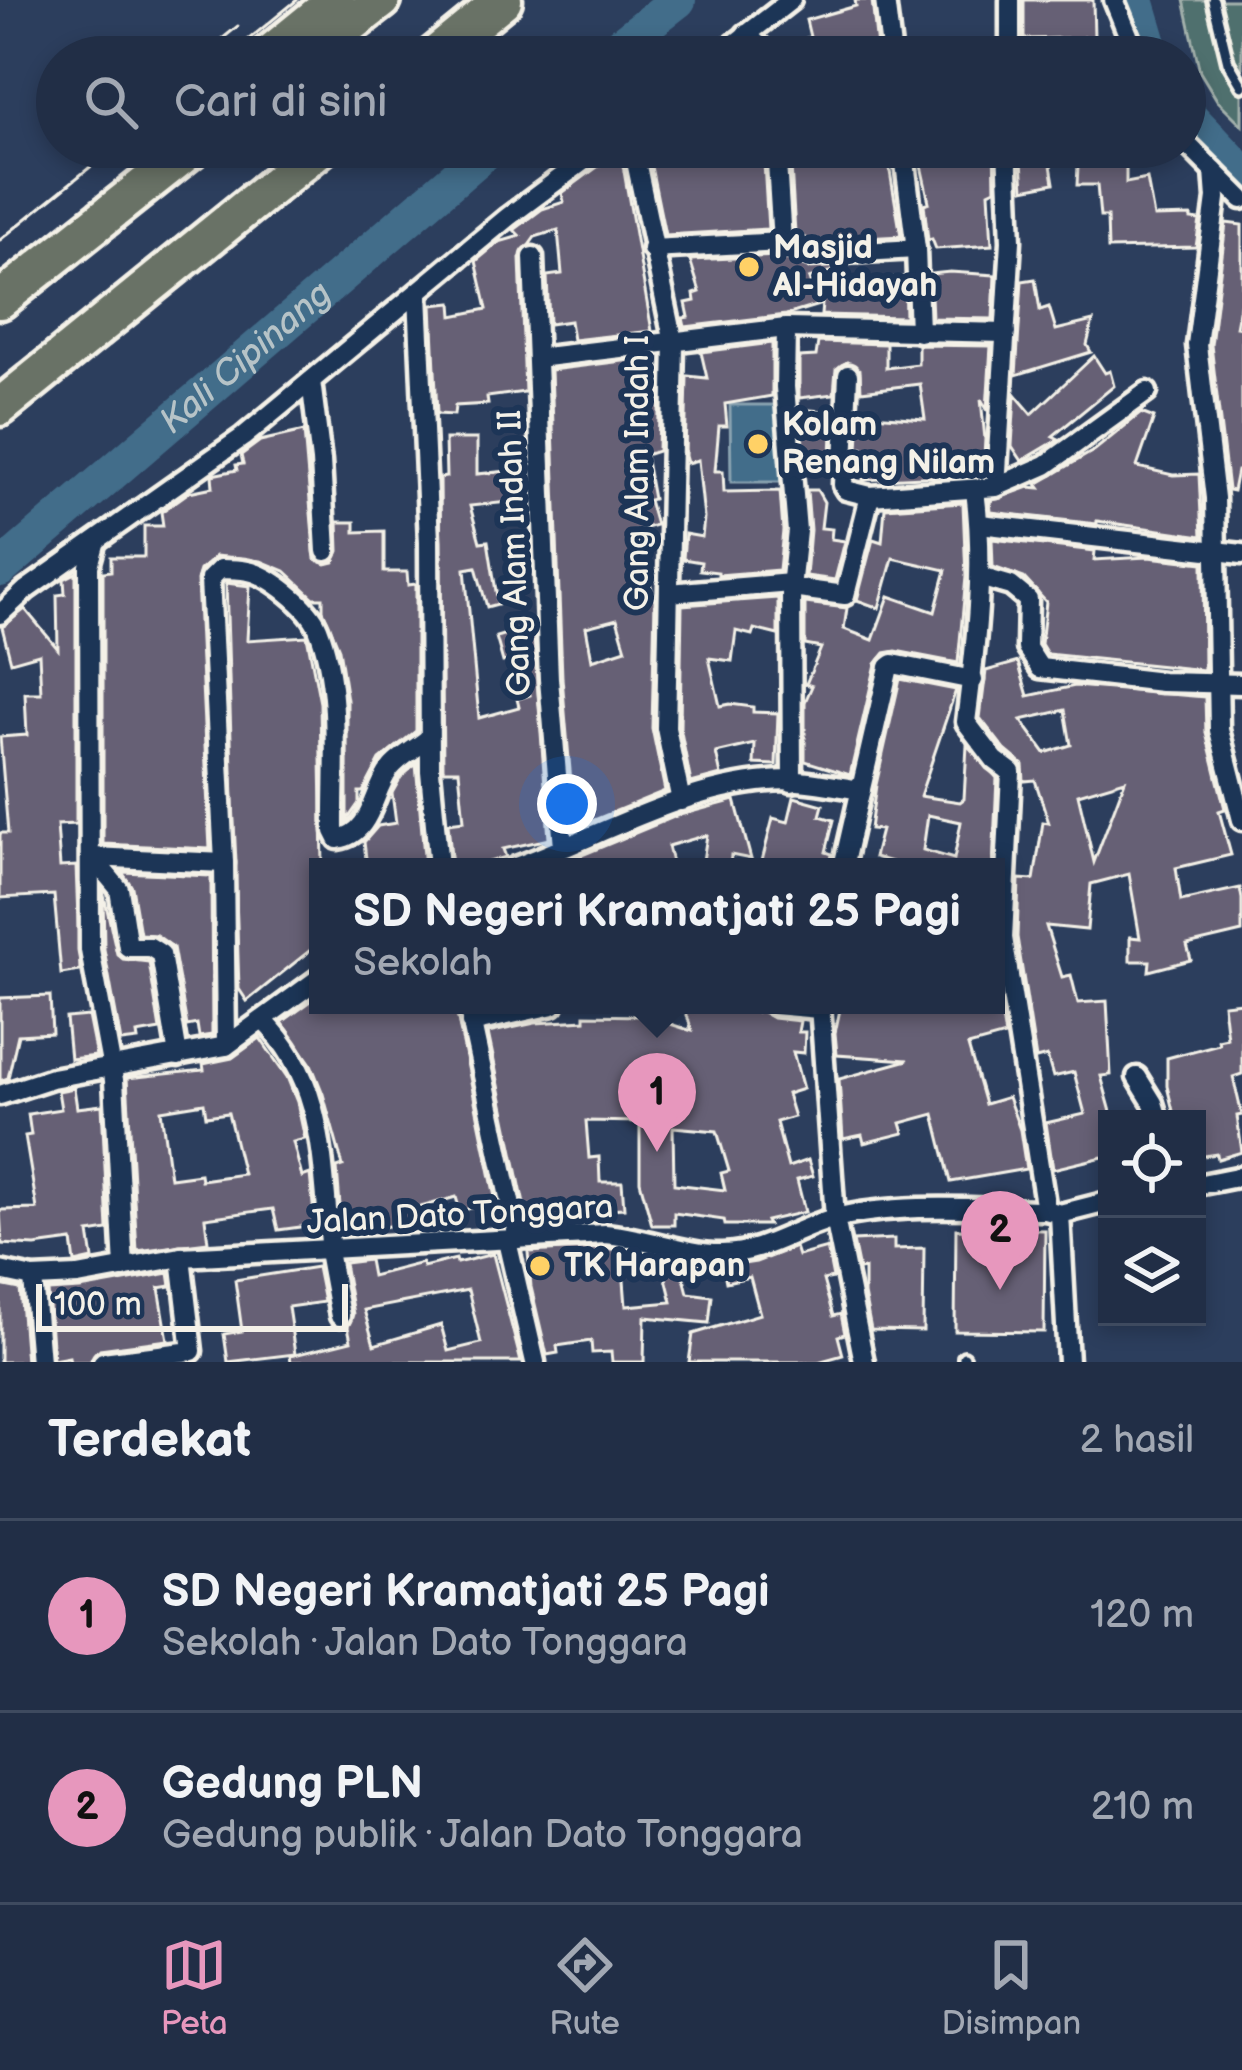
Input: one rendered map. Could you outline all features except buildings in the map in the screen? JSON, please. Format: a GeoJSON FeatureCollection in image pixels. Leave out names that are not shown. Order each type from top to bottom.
{"type":"FeatureCollection","features":[{"type":"Feature","properties":{"kind":"highway"},"geometry":{"type":"LineString","coordinates":[[291,36],[335,0]]}},
{"type":"Feature","properties":{"kind":"highway"},"geometry":{"type":"LineString","coordinates":[[335,36],[382,0]]}},
{"type":"Feature","properties":{"kind":"highway"},"geometry":{"type":"LineString","coordinates":[[459,36],[503,0]]}},
{"type":"Feature","properties":{"kind":"highway"},"geometry":{"type":"LineString","coordinates":[[73,241],[141,168]]}},
{"type":"Feature","properties":{"kind":"highway"},"geometry":{"type":"LineString","coordinates":[[0,300],[166,168]]}},
{"type":"Feature","properties":{"kind":"highway"},"geometry":{"type":"LineString","coordinates":[[0,407],[296,168]]}},
{"type":"Feature","properties":{"kind":"street"},"geometry":{"type":"LineString","coordinates":[[744,36],[791,0]]}},
{"type":"Feature","properties":{"kind":"street"},"geometry":{"type":"LineString","coordinates":[[889,36],[885,0],[896,0]]}},
{"type":"Feature","properties":{"kind":"street"},"geometry":{"type":"LineString","coordinates":[[1010,0],[1010,36]]}},
{"type":"Feature","properties":{"kind":"street"},"geometry":{"type":"LineString","coordinates":[[1114,0],[1129,36]]}},
{"type":"Feature","properties":{"kind":"street"},"geometry":{"type":"LineString","coordinates":[[1206,163],[1242,199]]}},
{"type":"Feature","properties":{"kind":"street"},"geometry":{"type":"LineString","coordinates":[[0,614],[26,590],[243,437],[570,168]]}},
{"type":"Feature","properties":{"kind":"street","name":"Gang Alam Indah I"},"geometry":{"type":"LineString","coordinates":[[637,168],[674,343],[666,728],[681,801]]}},
{"type":"Feature","properties":{"kind":"street"},"geometry":{"type":"LineString","coordinates":[[777,168],[782,242]]}},
{"type":"Feature","properties":{"kind":"street"},"geometry":{"type":"LineString","coordinates":[[906,168],[916,249],[919,332]]}},
{"type":"Feature","properties":{"kind":"street"},"geometry":{"type":"LineString","coordinates":[[1005,896],[1011,772],[966,726],[973,680],[980,524],[1006,333],[1011,241],[1008,168]]}},
{"type":"Feature","properties":{"kind":"street"},"geometry":{"type":"LineString","coordinates":[[1214,171],[1216,198],[1198,313],[1198,345],[1218,552],[1220,730],[1242,820]]}},
{"type":"Feature","properties":{"kind":"street"},"geometry":{"type":"LineString","coordinates":[[652,249],[782,242],[808,255],[916,249]]}},
{"type":"Feature","properties":{"kind":"street","name":"Gang Alam Indah II"},"geometry":{"type":"LineString","coordinates":[[533,257],[549,679],[563,847]]}},
{"type":"Feature","properties":{"kind":"street"},"geometry":{"type":"LineString","coordinates":[[418,294],[429,542],[429,738],[439,858]]}},
{"type":"Feature","properties":{"kind":"street"},"geometry":{"type":"LineString","coordinates":[[537,358],[786,328],[1006,333]]}},
{"type":"Feature","properties":{"kind":"street"},"geometry":{"type":"LineString","coordinates":[[786,328],[785,387],[797,531],[791,585],[792,782]]}},
{"type":"Feature","properties":{"kind":"street"},"geometry":{"type":"LineString","coordinates":[[848,375],[842,485],[870,496],[986,488],[1030,475],[1148,392]]}},
{"type":"Feature","properties":{"kind":"street"},"geometry":{"type":"LineString","coordinates":[[311,382],[326,551]]}},
{"type":"Feature","properties":{"kind":"street"},"geometry":{"type":"LineString","coordinates":[[668,592],[791,585],[845,595],[870,496]]}},
{"type":"Feature","properties":{"kind":"street"},"geometry":{"type":"LineString","coordinates":[[980,524],[1242,554]]}},
{"type":"Feature","properties":{"kind":"street"},"geometry":{"type":"LineString","coordinates":[[94,544],[88,590],[91,950],[112,1068],[124,1268]]}},
{"type":"Feature","properties":{"kind":"street"},"geometry":{"type":"LineString","coordinates":[[226,1046],[224,863],[210,579],[220,569],[251,571],[312,617],[318,628],[331,690],[334,831],[338,838],[355,832],[378,800],[392,766],[429,738]]}},
{"type":"Feature","properties":{"kind":"street"},"geometry":{"type":"LineString","coordinates":[[980,578],[1011,586],[1028,600],[1027,648],[1040,668],[1114,679],[1242,684]]}},
{"type":"Feature","properties":{"kind":"street"},"geometry":{"type":"LineString","coordinates":[[845,858],[890,665],[973,680]]}},
{"type":"Feature","properties":{"kind":"street"},"geometry":{"type":"LineString","coordinates":[[546,858],[681,801],[728,787],[772,780],[861,790]]}},
{"type":"Feature","properties":{"kind":"street"},"geometry":{"type":"LineString","coordinates":[[92,857],[224,863]]}},
{"type":"Feature","properties":{"kind":"street"},"geometry":{"type":"LineString","coordinates":[[92,857],[119,889],[128,947],[150,947],[161,954],[178,1057]]}},
{"type":"Feature","properties":{"kind":"street"},"geometry":{"type":"LineString","coordinates":[[1005,949],[1053,1212],[1068,1362]]}},
{"type":"Feature","properties":{"kind":"street"},"geometry":{"type":"LineString","coordinates":[[1,1093],[52,1078],[226,1046],[309,986]]}},
{"type":"Feature","properties":{"kind":"street"},"geometry":{"type":"LineString","coordinates":[[469,1014],[535,1362]]}},
{"type":"Feature","properties":{"kind":"street"},"geometry":{"type":"LineString","coordinates":[[820,1014],[835,1218],[865,1362]]}},
{"type":"Feature","properties":{"kind":"street"},"geometry":{"type":"LineString","coordinates":[[263,1020],[298,1062],[313,1101],[340,1316]]}},
{"type":"Feature","properties":{"kind":"street"},"geometry":{"type":"LineString","coordinates":[[1137,1077],[1155,1110]]}},
{"type":"Feature","properties":{"kind":"street"},"geometry":{"type":"LineString","coordinates":[[1206,1183],[1242,1176]]}},
{"type":"Feature","properties":{"kind":"street","name":"Jalan Dato Tonggara"},"geometry":{"type":"LineString","coordinates":[[0,1271],[33,1278],[78,1276],[181,1257],[605,1234],[643,1237],[716,1254],[763,1248],[835,1218],[932,1208],[1053,1212],[1098,1204]]}},
{"type":"Feature","properties":{"kind":"street"},"geometry":{"type":"LineString","coordinates":[[103,1362],[192,1351],[181,1257]]}},
{"type":"Feature","properties":{"kind":"street"},"geometry":{"type":"LineString","coordinates":[[33,1278],[40,1362]]}},
{"type":"Feature","properties":{"kind":"lane"},"geometry":{"type":"LineString","coordinates":[[1213,0],[1228,62],[1242,86]]}},
{"type":"Feature","properties":{"kind":"green space"},"geometry":{"type":"Polygon","coordinates":[[[1184,0],[1242,0],[1242,125],[1206,82],[1206,36],[1192,36],[1184,0]]]}},
{"type":"Feature","properties":{"kind":"water","name":"Kolam Renang Nilam"},"geometry":{"type":"Polygon","coordinates":[[[730,405],[785,405],[786,482],[731,482],[730,405]]]}},
{"type":"Feature","properties":{"kind":"waterway","name":"Kali Cipinang"},"geometry":{"type":"LineString","coordinates":[[632,36],[678,0]]}},
{"type":"Feature","properties":{"kind":"waterway","name":"Kali Cipinang"},"geometry":{"type":"LineString","coordinates":[[1136,0],[1147,36]]}},
{"type":"Feature","properties":{"kind":"waterway","name":"Kali Cipinang"},"geometry":{"type":"LineString","coordinates":[[1206,134],[1242,172]]}},
{"type":"Feature","properties":{"kind":"waterway","name":"Kali Cipinang"},"geometry":{"type":"LineString","coordinates":[[0,569],[467,168]]}},
{"type":"Feature","properties":{"kind":"tram line"},"geometry":{"type":"LineString","coordinates":[[253,36],[297,0]]}},
{"type":"Feature","properties":{"kind":"tram line"},"geometry":{"type":"LineString","coordinates":[[226,36],[238,26]]}},
{"type":"Feature","properties":{"kind":"tram line"},"geometry":{"type":"LineString","coordinates":[[0,240],[89,168]]}},
{"type":"Feature","properties":{"kind":"place","name":"Masjid Al-Hidayah"},"geometry":{"type":"Point","coordinates":[749,267]}},
{"type":"Feature","properties":{"kind":"place","name":"Kolam Renang Nilam"},"geometry":{"type":"Point","coordinates":[758,444]}},
{"type":"Feature","properties":{"kind":"place","name":"SD Negeri Kramatjati 25 Pagi"},"geometry":{"type":"Point","coordinates":[657,1152]}},
{"type":"Feature","properties":{"kind":"place","name":"TK Harapan"},"geometry":{"type":"Point","coordinates":[540,1266]}},
{"type":"Feature","properties":{"kind":"place","name":"Gedung PLN"},"geometry":{"type":"Point","coordinates":[1000,1290]}}]}
